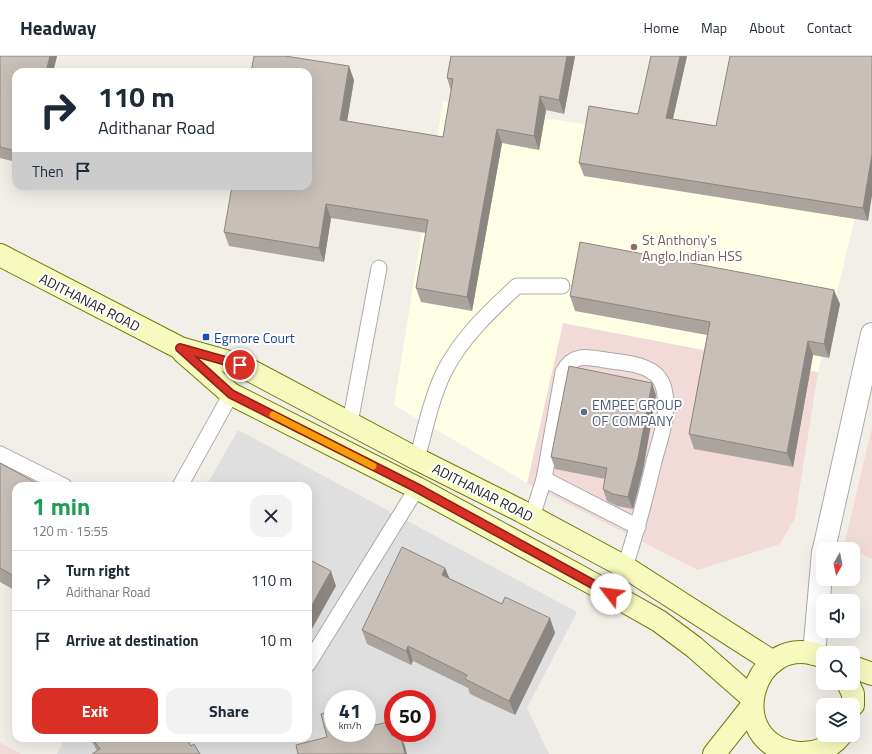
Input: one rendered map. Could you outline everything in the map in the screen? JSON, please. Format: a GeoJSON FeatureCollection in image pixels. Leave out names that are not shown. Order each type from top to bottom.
{"type":"FeatureCollection","features":[{"type":"Feature","properties":{"kind":"main road","name":"ADITHANAR ROAD"},"geometry":{"type":"LineString","coordinates":[[0,256],[180,348],[240,365],[417,459],[532,517],[625,567],[773,662]]}},
{"type":"Feature","properties":{"kind":"main road","name":"ADITHANAR ROAD"},"geometry":{"type":"LineString","coordinates":[[180,348],[231,394],[417,488],[599,587],[659,622],[694,647],[752,702]]}},
{"type":"Feature","properties":{"kind":"main road"},"geometry":{"type":"LineString","coordinates":[[816,656],[792,654],[773,662],[762,672],[755,684],[752,702],[755,722],[763,736],[776,746],[791,752],[807,754],[823,750],[835,742]]}},
{"type":"Feature","properties":{"kind":"main road"},"geometry":{"type":"LineString","coordinates":[[860,670],[872,674]]}},
{"type":"Feature","properties":{"kind":"main road"},"geometry":{"type":"LineString","coordinates":[[714,754],[752,702]]}},
{"type":"Feature","properties":{"kind":"street"},"geometry":{"type":"LineString","coordinates":[[826,542],[872,334]]}},
{"type":"Feature","properties":{"kind":"street"},"geometry":{"type":"LineString","coordinates":[[820,646],[822,586]]}},
{"type":"Feature","properties":{"kind":"lane"},"geometry":{"type":"LineString","coordinates":[[350,423],[379,268]]}},
{"type":"Feature","properties":{"kind":"lane"},"geometry":{"type":"LineString","coordinates":[[417,459],[428,414],[444,372],[457,352],[485,316],[517,286],[562,286]]}},
{"type":"Feature","properties":{"kind":"lane"},"geometry":{"type":"LineString","coordinates":[[532,517],[544,479],[563,372],[568,364],[579,357],[591,357],[640,366],[651,371],[659,379],[665,393],[665,417],[638,527],[625,567]]}},
{"type":"Feature","properties":{"kind":"lane"},"geometry":{"type":"LineString","coordinates":[[182,482],[231,394]]}},
{"type":"Feature","properties":{"kind":"lane"},"geometry":{"type":"LineString","coordinates":[[0,454],[56,482]]}},
{"type":"Feature","properties":{"kind":"lane"},"geometry":{"type":"LineString","coordinates":[[544,479],[638,527]]}},
{"type":"Feature","properties":{"kind":"lane"},"geometry":{"type":"LineString","coordinates":[[312,658],[417,488]]}},
{"type":"Feature","properties":{"kind":"shaded area","name":"St Anthony's Anglo Indian HSS"},"geometry":{"type":"Polygon","coordinates":[[[443,101],[866,171],[818,372],[563,323],[527,483],[394,405],[443,101]]]}},
{"type":"Feature","properties":{"kind":"shaded area"},"geometry":{"type":"Polygon","coordinates":[[[563,323],[818,372],[795,518],[780,544],[698,570],[527,483],[563,323]]]}},
{"type":"Feature","properties":{"kind":"shaded area"},"geometry":{"type":"Polygon","coordinates":[[[872,427],[872,559],[860,553],[860,542],[845,542],[872,427]]]}},
{"type":"Feature","properties":{"kind":"shaded area"},"geometry":{"type":"Polygon","coordinates":[[[238,430],[577,612],[527,708],[549,754],[57,754],[63,742],[312,742],[312,482],[208,482],[238,430]]]}},
{"type":"Feature","properties":{"kind":"shaded area"},"geometry":{"type":"Polygon","coordinates":[[[0,742],[21,754],[0,754],[0,742]]]}},
{"type":"Feature","properties":{"kind":"building"},"geometry":{"type":"Polygon","coordinates":[[[0,56],[50,56],[47,68],[12,68],[12,150],[0,147],[0,56]]]}},
{"type":"Feature","properties":{"kind":"building"},"geometry":{"type":"Polygon","coordinates":[[[254,56],[285,56],[349,66],[340,120],[443,137],[453,79],[447,78],[451,56],[567,56],[559,100],[540,96],[534,136],[497,129],[467,297],[416,288],[428,220],[326,204],[319,248],[224,232],[231,190],[312,190],[312,68],[252,68],[254,56]]]}},
{"type":"Feature","properties":{"kind":"building"},"geometry":{"type":"Polygon","coordinates":[[[651,56],[680,56],[666,118],[716,126],[730,56],[872,56],[872,154],[863,208],[579,163],[589,106],[638,114],[651,56]]]}},
{"type":"Feature","properties":{"kind":"building"},"geometry":{"type":"Polygon","coordinates":[[[580,242],[834,290],[824,344],[808,341],[787,453],[689,434],[710,322],[570,296],[580,242]]]}},
{"type":"Feature","properties":{"kind":"building"},"geometry":{"type":"Polygon","coordinates":[[[569,366],[652,383],[638,458],[628,497],[613,494],[603,489],[607,468],[551,457],[569,366]]]}},
{"type":"Feature","properties":{"kind":"building"},"geometry":{"type":"Polygon","coordinates":[[[0,463],[35,482],[12,482],[12,575],[0,568],[0,463]]]}},
{"type":"Feature","properties":{"kind":"building"},"geometry":{"type":"Polygon","coordinates":[[[402,547],[445,568],[442,575],[502,604],[505,597],[550,618],[509,701],[465,679],[467,675],[408,646],[406,651],[362,630],[402,547]]]}},
{"type":"Feature","properties":{"kind":"building"},"geometry":{"type":"Polygon","coordinates":[[[312,561],[331,571],[312,605],[312,561]]]}},
{"type":"Feature","properties":{"kind":"building"},"geometry":{"type":"Polygon","coordinates":[[[324,713],[324,726],[321,714],[324,713]]]}},
{"type":"Feature","properties":{"kind":"building"},"geometry":{"type":"Polygon","coordinates":[[[384,723],[384,742],[402,742],[405,754],[298,754],[296,745],[324,738],[324,742],[376,742],[376,725],[384,723]]]}},
{"type":"Feature","properties":{"kind":"building"},"geometry":{"type":"Polygon","coordinates":[[[95,742],[188,742],[191,746],[194,744],[200,754],[92,754],[100,749],[95,742]]]}},
{"type":"Feature","properties":{"kind":"slow traffic"},"geometry":{"type":"LineString","coordinates":[[273,415],[373,466]]}},
{"type":"Feature","properties":{"kind":"place","name":"St Anthony's Anglo Indian HSS"},"geometry":{"type":"Point","coordinates":[634,247]}},
{"type":"Feature","properties":{"kind":"place","name":"Egmore Court"},"geometry":{"type":"Point","coordinates":[206,337]}},
{"type":"Feature","properties":{"kind":"place","name":"EMPEE GROUP OF COMPANY"},"geometry":{"type":"Point","coordinates":[584,412]}},
{"type":"Feature","properties":{"kind":"route"},"geometry":{"type":"LineString","coordinates":[[240,365],[180,348],[231,394],[417,488],[611,594]]}}]}
